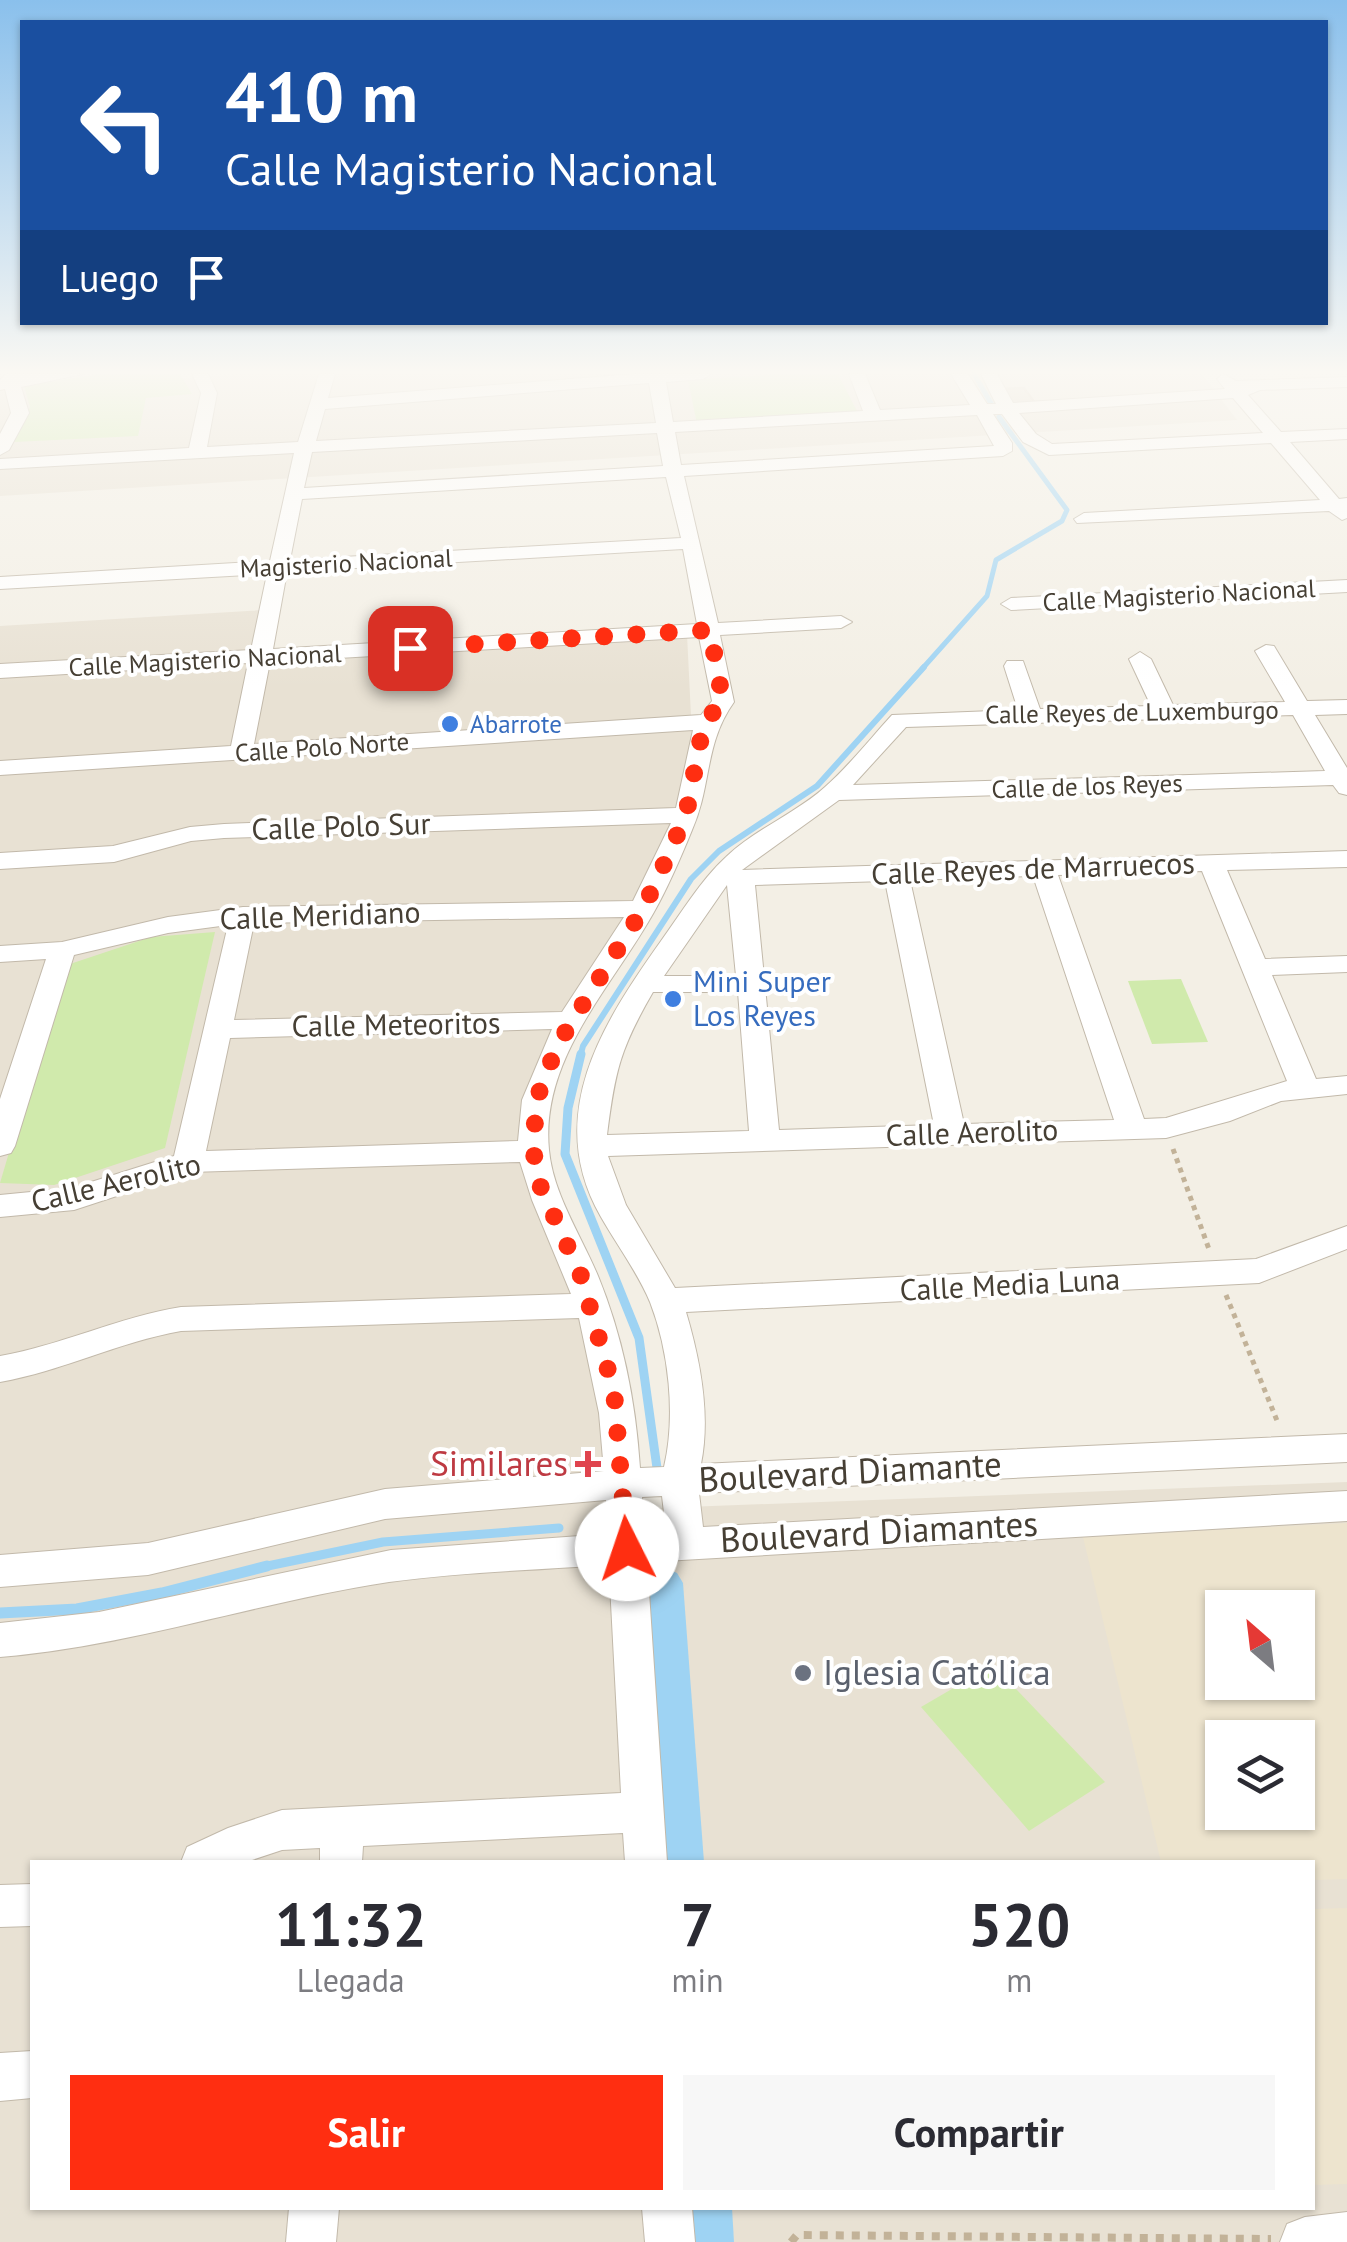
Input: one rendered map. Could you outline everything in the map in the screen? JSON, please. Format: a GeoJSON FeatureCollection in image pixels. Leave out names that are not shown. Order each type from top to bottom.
{"type":"FeatureCollection","features":[{"type":"Feature","properties":{"kind":"street"},"geometry":{"type":"LineString","coordinates":[[241,752],[297,479]]}},
{"type":"Feature","properties":{"kind":"street"},"geometry":{"type":"LineString","coordinates":[[294,494],[624,479]]}},
{"type":"Feature","properties":{"kind":"street"},"geometry":{"type":"LineString","coordinates":[[646,1860],[614,1391],[592,1305],[538,1181],[532,1151],[540,1089],[571,1020],[643,909],[686,815],[704,722],[723,702],[680,479]]}},
{"type":"Feature","properties":{"kind":"street"},"geometry":{"type":"LineString","coordinates":[[1313,479],[1343,510]]}},
{"type":"Feature","properties":{"kind":"street"},"geometry":{"type":"LineString","coordinates":[[1084,519],[1343,510]]}},
{"type":"Feature","properties":{"kind":"street","name":"Magisterio Nacional"},"geometry":{"type":"LineString","coordinates":[[0,584],[692,543]]}},
{"type":"Feature","properties":{"kind":"street","name":"Calle Magisterio Nacional"},"geometry":{"type":"LineString","coordinates":[[1011,604],[1347,586]]}},
{"type":"Feature","properties":{"kind":"street","name":"Calle Magisterio Nacional"},"geometry":{"type":"LineString","coordinates":[[0,671],[841,622]]}},
{"type":"Feature","properties":{"kind":"street"},"geometry":{"type":"LineString","coordinates":[[1266,650],[1344,783]]}},
{"type":"Feature","properties":{"kind":"street"},"geometry":{"type":"LineString","coordinates":[[1140,659],[1165,712]]}},
{"type":"Feature","properties":{"kind":"street"},"geometry":{"type":"LineString","coordinates":[[1014,666],[1031,715]]}},
{"type":"Feature","properties":{"kind":"street","name":"Calle Reyes de Luxemburgo"},"geometry":{"type":"LineString","coordinates":[[832,793],[894,724],[918,717],[1347,707]]}},
{"type":"Feature","properties":{"kind":"street","name":"Calle Polo Norte"},"geometry":{"type":"LineString","coordinates":[[0,768],[704,722]]}},
{"type":"Feature","properties":{"kind":"street","name":"Calle de los Reyes"},"geometry":{"type":"LineString","coordinates":[[832,793],[1344,783]]}},
{"type":"Feature","properties":{"kind":"street"},"geometry":{"type":"LineString","coordinates":[[686,1543],[679,1482],[688,1410],[679,1345],[666,1301],[610,1205],[590,1146],[600,1071],[615,1033],[644,984],[730,878],[739,858],[832,793]]}},
{"type":"Feature","properties":{"kind":"street","name":"Calle Polo Sur"},"geometry":{"type":"LineString","coordinates":[[0,862],[102,856],[190,834],[224,831],[686,815]]}},
{"type":"Feature","properties":{"kind":"street","name":"Calle Reyes de Marruecos"},"geometry":{"type":"LineString","coordinates":[[730,878],[1347,860]]}},
{"type":"Feature","properties":{"kind":"street"},"geometry":{"type":"LineString","coordinates":[[1212,864],[1304,1086]]}},
{"type":"Feature","properties":{"kind":"street"},"geometry":{"type":"LineString","coordinates":[[1043,869],[1132,1128]]}},
{"type":"Feature","properties":{"kind":"street"},"geometry":{"type":"LineString","coordinates":[[896,873],[951,1135]]}},
{"type":"Feature","properties":{"kind":"street"},"geometry":{"type":"LineString","coordinates":[[730,878],[750,984],[765,1138]]}},
{"type":"Feature","properties":{"kind":"street","name":"Calle Meridiano"},"geometry":{"type":"LineString","coordinates":[[0,954],[62,950],[168,925],[244,916],[643,909]]}},
{"type":"Feature","properties":{"kind":"street"},"geometry":{"type":"LineString","coordinates":[[188,1162],[244,916]]}},
{"type":"Feature","properties":{"kind":"street"},"geometry":{"type":"LineString","coordinates":[[0,1146],[12,1069],[62,950]]}},
{"type":"Feature","properties":{"kind":"street"},"geometry":{"type":"LineString","coordinates":[[1255,968],[1347,964]]}},
{"type":"Feature","properties":{"kind":"street"},"geometry":{"type":"LineString","coordinates":[[644,984],[750,984]]}},
{"type":"Feature","properties":{"kind":"street","name":"Calle Meteoritos"},"geometry":{"type":"LineString","coordinates":[[220,1030],[571,1020]]}},
{"type":"Feature","properties":{"kind":"street","name":"Calle Aerolito"},"geometry":{"type":"LineString","coordinates":[[590,1146],[1132,1128],[1192,1123],[1304,1086],[1347,1085]]}},
{"type":"Feature","properties":{"kind":"street","name":"Calle Aerolito"},"geometry":{"type":"LineString","coordinates":[[0,1206],[74,1199],[188,1162],[532,1151]]}},
{"type":"Feature","properties":{"kind":"street","name":"Calle Media Luna"},"geometry":{"type":"LineString","coordinates":[[666,1301],[1258,1271],[1347,1237]]}},
{"type":"Feature","properties":{"kind":"street"},"geometry":{"type":"LineString","coordinates":[[0,1370],[27,1366],[153,1322],[592,1305]]}},
{"type":"Feature","properties":{"kind":"street","name":"Boulevard Diamante"},"geometry":{"type":"LineString","coordinates":[[0,1571],[112,1565],[370,1505],[679,1482],[1347,1448]]}},
{"type":"Feature","properties":{"kind":"street","name":"Boulevard Diamantes"},"geometry":{"type":"LineString","coordinates":[[0,1640],[62,1637],[123,1627],[392,1566],[686,1543],[1347,1506]]}},
{"type":"Feature","properties":{"kind":"street"},"geometry":{"type":"LineString","coordinates":[[206,1860],[243,1842],[282,1830],[342,1844],[643,1812]]}},
{"type":"Feature","properties":{"kind":"street"},"geometry":{"type":"LineString","coordinates":[[0,1906],[30,1904]]}},
{"type":"Feature","properties":{"kind":"street"},"geometry":{"type":"LineString","coordinates":[[0,2077],[30,2075]]}},
{"type":"Feature","properties":{"kind":"street"},"geometry":{"type":"LineString","coordinates":[[311,2242],[314,2210]]}},
{"type":"Feature","properties":{"kind":"street"},"geometry":{"type":"LineString","coordinates":[[668,2210],[670,2242]]}},
{"type":"Feature","properties":{"kind":"path"},"geometry":{"type":"LineString","coordinates":[[794,2238],[1319,2239]]}},
{"type":"Feature","properties":{"kind":"shaded area"},"geometry":{"type":"Polygon","coordinates":[[[0,479],[283,479],[0,496],[0,479]]]}},
{"type":"Feature","properties":{"kind":"shaded area"},"geometry":{"type":"Polygon","coordinates":[[[264,610],[252,660],[687,634],[694,778],[569,1039],[550,1105],[545,1174],[634,1509],[1347,1482],[1347,2242],[0,2242],[0,626],[264,610]]]}},
{"type":"Feature","properties":{"kind":"shaded area"},"geometry":{"type":"Polygon","coordinates":[[[1347,1523],[1347,1879],[1315,1880],[1315,1860],[1161,1860],[1083,1537],[1347,1523]]]}},
{"type":"Feature","properties":{"kind":"shaded area"},"geometry":{"type":"Polygon","coordinates":[[[1347,1908],[1347,2184],[1315,2185],[1315,1909],[1347,1908]]]}},
{"type":"Feature","properties":{"kind":"green space"},"geometry":{"type":"Polygon","coordinates":[[[215,932],[165,1148],[54,1185],[0,1183],[64,966],[151,937],[215,932]]]}},
{"type":"Feature","properties":{"kind":"green space"},"geometry":{"type":"Polygon","coordinates":[[[1181,979],[1208,1042],[1152,1044],[1128,981],[1181,979]]]}},
{"type":"Feature","properties":{"kind":"green space"},"geometry":{"type":"Polygon","coordinates":[[[993,1665],[1105,1782],[1029,1831],[921,1707],[993,1665]]]}},
{"type":"Feature","properties":{"kind":"waterway"},"geometry":{"type":"LineString","coordinates":[[922,669],[987,596],[996,560],[1062,521],[1067,510],[1044,479]]}},
{"type":"Feature","properties":{"kind":"waterway"},"geometry":{"type":"LineString","coordinates":[[580,1057],[583,1046],[691,879],[719,851],[817,786],[924,667]]}},
{"type":"Feature","properties":{"kind":"waterway"},"geometry":{"type":"LineString","coordinates":[[581,1054],[568,1108],[565,1154],[639,1338],[657,1468]]}},
{"type":"Feature","properties":{"kind":"waterway"},"geometry":{"type":"LineString","coordinates":[[264,1567],[383,1542],[559,1528]]}},
{"type":"Feature","properties":{"kind":"waterway"},"geometry":{"type":"LineString","coordinates":[[0,1613],[77,1609],[162,1593],[264,1567]]}},
{"type":"Feature","properties":{"kind":"waterway"},"geometry":{"type":"LineString","coordinates":[[258,1568],[264,1567]]}},
{"type":"Feature","properties":{"kind":"waterway"},"geometry":{"type":"LineString","coordinates":[[665,1583],[684,1860]]}},
{"type":"Feature","properties":{"kind":"waterway"},"geometry":{"type":"LineString","coordinates":[[709,2210],[711,2242]]}},
{"type":"Feature","properties":{"kind":"place","name":"Abarrote"},"geometry":{"type":"Point","coordinates":[450,724]}},
{"type":"Feature","properties":{"kind":"place","name":"Mini Super Los Reyes"},"geometry":{"type":"Point","coordinates":[673,999]}},
{"type":"Feature","properties":{"kind":"place","name":"Similares"},"geometry":{"type":"Point","coordinates":[588,1464]}},
{"type":"Feature","properties":{"kind":"place","name":"Iglesia Católica"},"geometry":{"type":"Point","coordinates":[803,1673]}},
{"type":"Feature","properties":{"kind":"route"},"geometry":{"type":"LineString","coordinates":[[410,648],[710,630],[723,702],[704,722],[686,815],[643,909],[608,958],[546,1068],[533,1136],[534,1172],[592,1305],[614,1391],[627,1549]]}}]}
